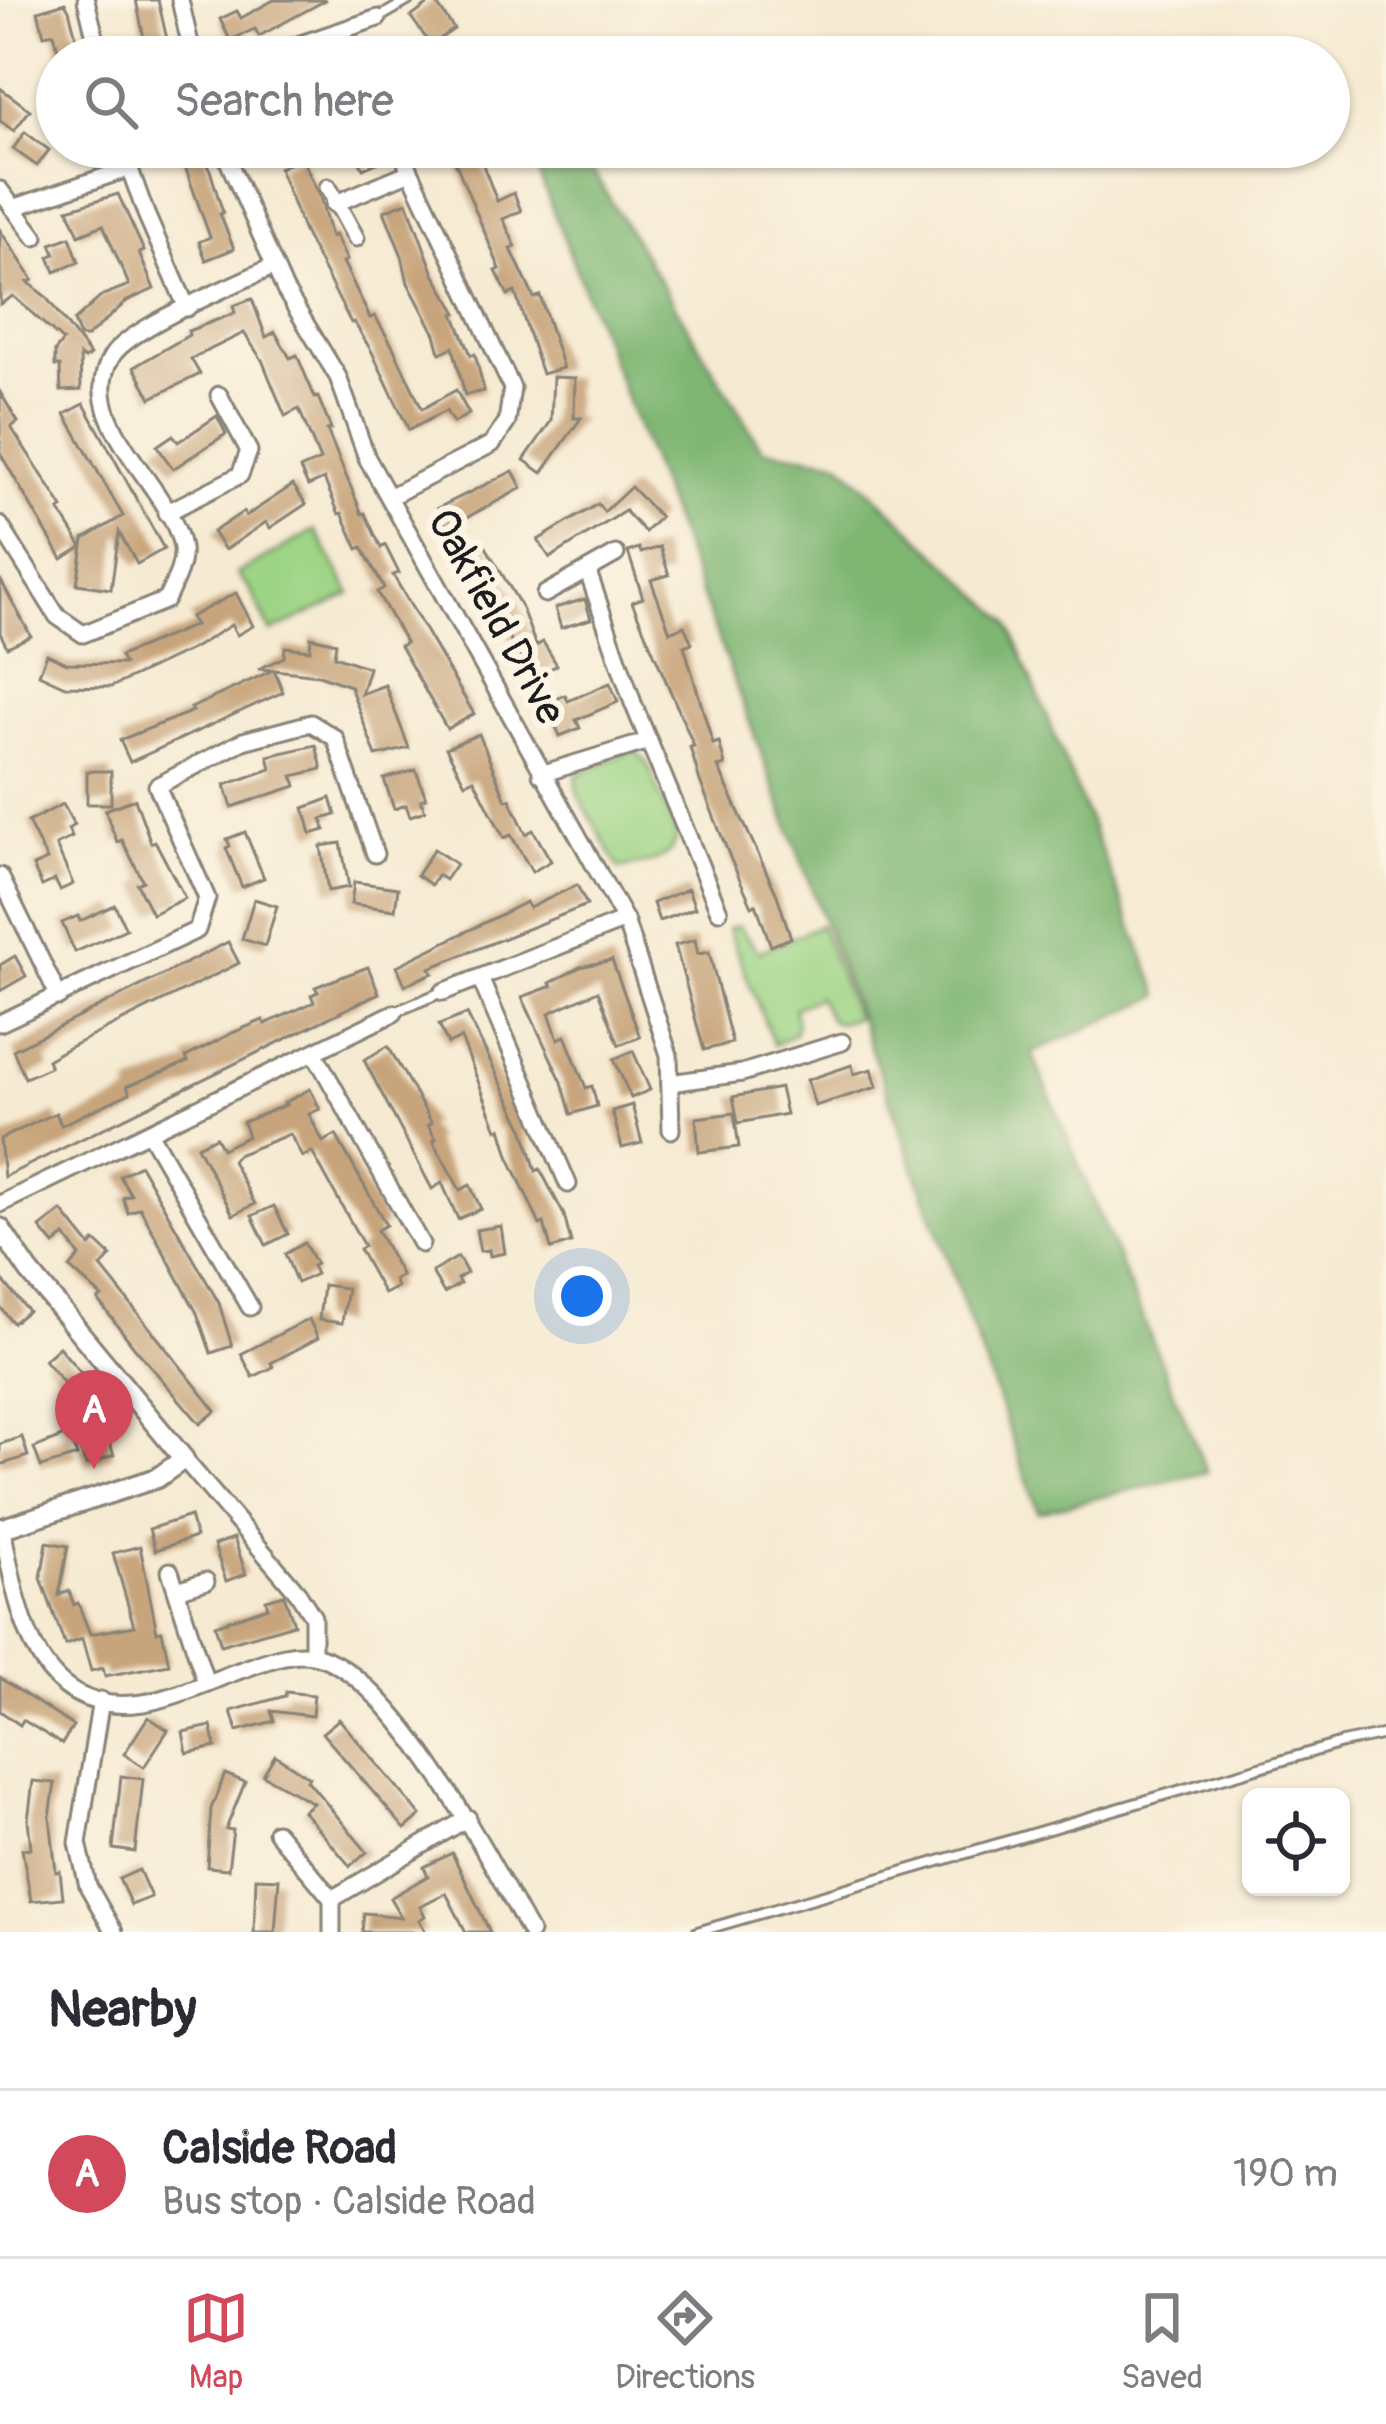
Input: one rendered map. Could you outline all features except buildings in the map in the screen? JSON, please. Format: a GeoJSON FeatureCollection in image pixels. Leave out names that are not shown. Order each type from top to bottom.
{"type":"FeatureCollection","features":[{"type":"Feature","properties":{"kind":"street"},"geometry":{"type":"LineString","coordinates":[[86,0],[95,36]]}},
{"type":"Feature","properties":{"kind":"street"},"geometry":{"type":"LineString","coordinates":[[180,0],[188,36]]}},
{"type":"Feature","properties":{"kind":"street"},"geometry":{"type":"LineString","coordinates":[[324,36],[378,18]]}},
{"type":"Feature","properties":{"kind":"street"},"geometry":{"type":"LineString","coordinates":[[13,208],[130,168],[188,308]]}},
{"type":"Feature","properties":{"kind":"street","name":"Oakfield Drive"},"geometry":{"type":"LineString","coordinates":[[231,168],[274,266],[338,377],[367,458],[625,920],[669,1055],[671,1130]]}},
{"type":"Feature","properties":{"kind":"street"},"geometry":{"type":"LineString","coordinates":[[389,497],[491,444],[507,422],[512,388],[408,168]]}},
{"type":"Feature","properties":{"kind":"street"},"geometry":{"type":"LineString","coordinates":[[356,238],[331,196],[410,172]]}},
{"type":"Feature","properties":{"kind":"street"},"geometry":{"type":"LineString","coordinates":[[0,190],[35,237]]}},
{"type":"Feature","properties":{"kind":"street"},"geometry":{"type":"LineString","coordinates":[[0,525],[57,616],[82,634],[166,600],[182,562],[182,544],[108,419],[102,388],[112,355],[150,327],[274,266]]}},
{"type":"Feature","properties":{"kind":"street"},"geometry":{"type":"LineString","coordinates":[[166,513],[240,475],[249,451],[219,395]]}},
{"type":"Feature","properties":{"kind":"street"},"geometry":{"type":"LineString","coordinates":[[544,594],[616,554]]}},
{"type":"Feature","properties":{"kind":"street"},"geometry":{"type":"LineString","coordinates":[[588,572],[649,741],[719,911]]}},
{"type":"Feature","properties":{"kind":"street"},"geometry":{"type":"LineString","coordinates":[[0,1023],[197,930],[207,898],[157,786],[243,741],[311,723],[335,738],[375,854]]}},
{"type":"Feature","properties":{"kind":"street"},"geometry":{"type":"LineString","coordinates":[[541,774],[649,741]]}},
{"type":"Feature","properties":{"kind":"street"},"geometry":{"type":"LineString","coordinates":[[0,876],[59,997]]}},
{"type":"Feature","properties":{"kind":"street"},"geometry":{"type":"LineString","coordinates":[[443,992],[625,920]]}},
{"type":"Feature","properties":{"kind":"street"},"geometry":{"type":"LineString","coordinates":[[480,978],[568,1184]]}},
{"type":"Feature","properties":{"kind":"street"},"geometry":{"type":"LineString","coordinates":[[0,1204],[394,1013]]}},
{"type":"Feature","properties":{"kind":"street"},"geometry":{"type":"LineString","coordinates":[[670,1083],[742,1073],[842,1042]]}},
{"type":"Feature","properties":{"kind":"street"},"geometry":{"type":"LineString","coordinates":[[315,1054],[421,1244]]}},
{"type":"Feature","properties":{"kind":"street"},"geometry":{"type":"LineString","coordinates":[[150,1133],[250,1307]]}},
{"type":"Feature","properties":{"kind":"street"},"geometry":{"type":"LineString","coordinates":[[0,1228],[29,1271],[298,1593],[313,1617],[313,1654]]}},
{"type":"Feature","properties":{"kind":"street"},"geometry":{"type":"LineString","coordinates":[[184,1459],[157,1478],[1,1528],[30,1643],[42,1663],[63,1683],[101,1700],[150,1702],[279,1657],[313,1654],[341,1666],[360,1679],[429,1762],[468,1818],[530,1932]]}},
{"type":"Feature","properties":{"kind":"street"},"geometry":{"type":"LineString","coordinates":[[170,1571],[206,1683]]}},
{"type":"Feature","properties":{"kind":"street"},"geometry":{"type":"LineString","coordinates":[[176,1590],[206,1581]]}},
{"type":"Feature","properties":{"kind":"street"},"geometry":{"type":"LineString","coordinates":[[101,1700],[78,1843],[88,1886],[114,1932]]}},
{"type":"Feature","properties":{"kind":"street"},"geometry":{"type":"LineString","coordinates":[[332,1899],[468,1818]]}},
{"type":"Feature","properties":{"kind":"street"},"geometry":{"type":"LineString","coordinates":[[276,1832],[332,1899],[332,1932]]}},
{"type":"Feature","properties":{"kind":"lane"},"geometry":{"type":"LineString","coordinates":[[378,18],[409,0]]}},
{"type":"Feature","properties":{"kind":"lane"},"geometry":{"type":"LineString","coordinates":[[394,1013],[443,992]]}},
{"type":"Feature","properties":{"kind":"lane"},"geometry":{"type":"LineString","coordinates":[[697,1932],[1386,1734]]}},
{"type":"Feature","properties":{"kind":"green space"},"geometry":{"type":"Polygon","coordinates":[[[536,168],[591,168],[762,449],[839,461],[1008,621],[1160,996],[1032,1053],[1207,1472],[1038,1512],[660,487],[536,168]]]}},
{"type":"Feature","properties":{"kind":"green space"},"geometry":{"type":"Polygon","coordinates":[[[315,530],[351,594],[271,632],[250,589],[237,574],[315,530]]]}},
{"type":"Feature","properties":{"kind":"green space"},"geometry":{"type":"Polygon","coordinates":[[[634,750],[647,762],[677,836],[663,857],[619,869],[578,794],[576,775],[634,750]]]}},
{"type":"Feature","properties":{"kind":"green space"},"geometry":{"type":"Polygon","coordinates":[[[820,925],[856,1018],[838,1023],[830,1020],[818,997],[794,1009],[794,1034],[774,1045],[728,929],[738,926],[759,952],[820,925]]]}},
{"type":"Feature","properties":{"kind":"place","name":"Calside Road"},"geometry":{"type":"Point","coordinates":[94,1469]}}]}
